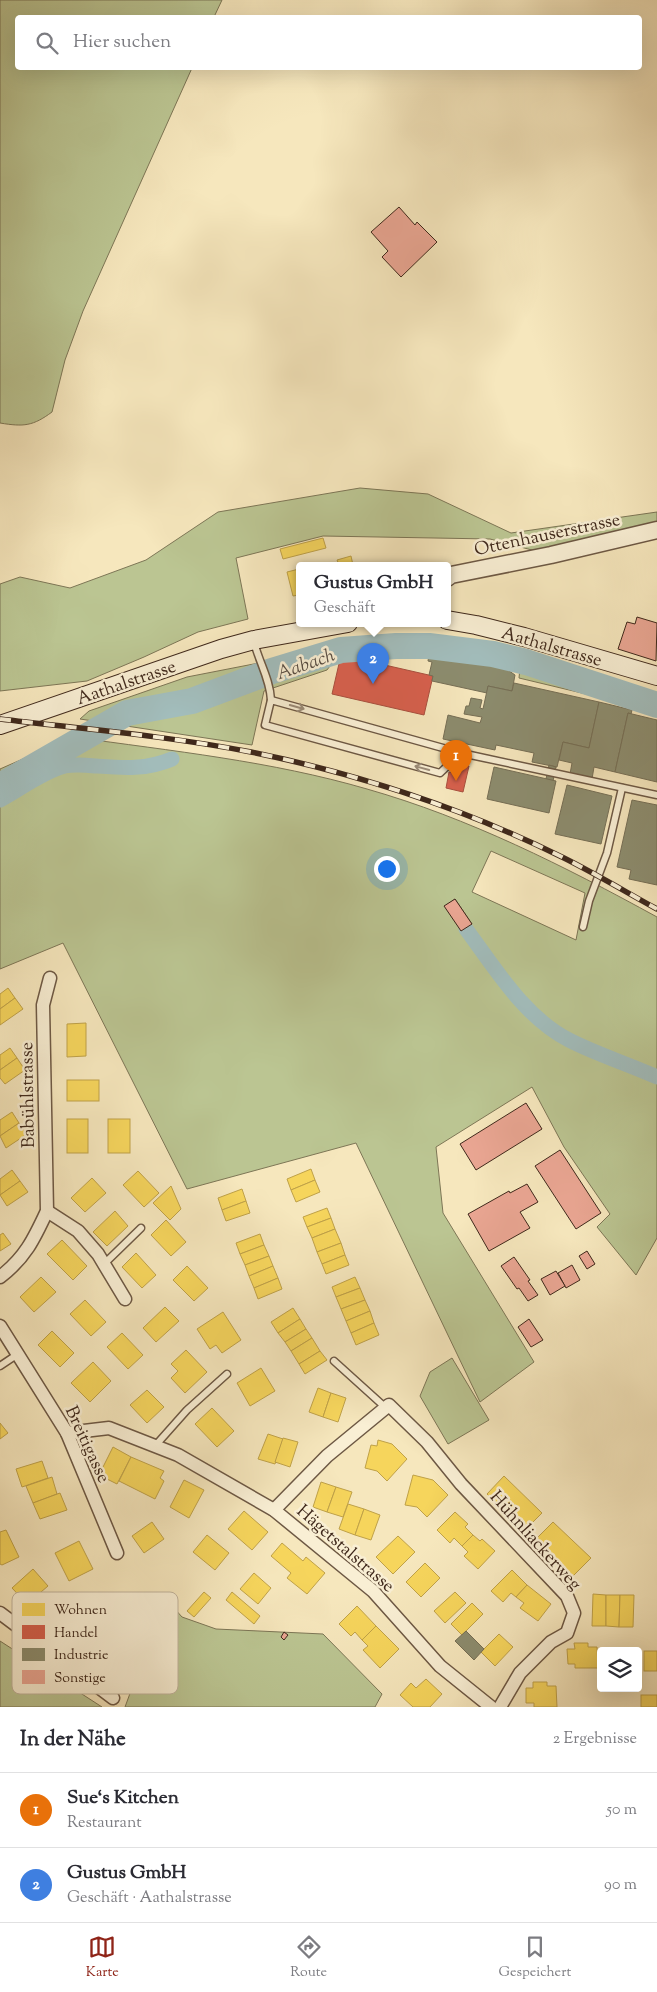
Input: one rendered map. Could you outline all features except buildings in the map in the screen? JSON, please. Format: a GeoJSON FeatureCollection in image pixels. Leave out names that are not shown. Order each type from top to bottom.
{"type":"FeatureCollection","features":[{"type":"Feature","properties":{"kind":"main road","name":"Aathalstrasse"},"geometry":{"type":"LineString","coordinates":[[451,621],[524,637],[657,676]]}},
{"type":"Feature","properties":{"kind":"main road","name":"Aathalstrasse"},"geometry":{"type":"LineString","coordinates":[[0,725],[139,679],[206,654],[254,640],[326,627]]}},
{"type":"Feature","properties":{"kind":"street","name":"Ottenhauserstrasse"},"geometry":{"type":"LineString","coordinates":[[451,575],[550,555],[657,530]]}},
{"type":"Feature","properties":{"kind":"street","name":"Babühlstrasse"},"geometry":{"type":"LineString","coordinates":[[0,1277],[14,1266],[32,1243],[47,1211],[43,1005],[50,978]]}},
{"type":"Feature","properties":{"kind":"street"},"geometry":{"type":"LineString","coordinates":[[47,1211],[78,1231],[104,1264],[126,1299]]}},
{"type":"Feature","properties":{"kind":"street","name":"Breitigasse"},"geometry":{"type":"LineString","coordinates":[[0,1326],[67,1433],[118,1553]]}},
{"type":"Feature","properties":{"kind":"street","name":"Hühnliackerweg"},"geometry":{"type":"LineString","coordinates":[[386,1408],[389,1405],[427,1442],[461,1484],[567,1596],[574,1613],[567,1633],[552,1642],[520,1674],[500,1707]]}},
{"type":"Feature","properties":{"kind":"street"},"geometry":{"type":"LineString","coordinates":[[274,1510],[327,1456],[386,1408]]}},
{"type":"Feature","properties":{"kind":"street","name":"Hägetstalstrasse"},"geometry":{"type":"LineString","coordinates":[[67,1433],[109,1428],[178,1455],[274,1510],[373,1591],[440,1666],[491,1707]]}},
{"type":"Feature","properties":{"kind":"street"},"geometry":{"type":"LineString","coordinates":[[0,1613],[12,1622]]}},
{"type":"Feature","properties":{"kind":"street"},"geometry":{"type":"LineString","coordinates":[[108,1694],[113,1698]]}},
{"type":"Feature","properties":{"kind":"lane"},"geometry":{"type":"LineString","coordinates":[[254,640],[260,663],[270,686],[271,700],[265,725],[440,773],[461,753]]}},
{"type":"Feature","properties":{"kind":"lane"},"geometry":{"type":"LineString","coordinates":[[271,700],[461,753],[657,795]]}},
{"type":"Feature","properties":{"kind":"lane"},"geometry":{"type":"LineString","coordinates":[[583,927],[589,901],[607,853],[622,788]]}},
{"type":"Feature","properties":{"kind":"lane"},"geometry":{"type":"LineString","coordinates":[[104,1264],[141,1228]]}},
{"type":"Feature","properties":{"kind":"lane"},"geometry":{"type":"LineString","coordinates":[[0,1366],[18,1354]]}},
{"type":"Feature","properties":{"kind":"lane","name":"Hühnliackerweg"},"geometry":{"type":"LineString","coordinates":[[334,1361],[386,1408]]}},
{"type":"Feature","properties":{"kind":"lane"},"geometry":{"type":"LineString","coordinates":[[155,1446],[187,1410],[228,1374]]}},
{"type":"Feature","properties":{"kind":"green space"},"geometry":{"type":"Polygon","coordinates":[[[0,0],[222,0],[215,15],[15,15],[15,70],[191,70],[83,311],[65,360],[52,412],[34,423],[16,425],[0,423],[0,0]]]}},
{"type":"Feature","properties":{"kind":"green space"},"geometry":{"type":"Polygon","coordinates":[[[360,488],[428,494],[511,533],[657,512],[657,530],[551,555],[490,539],[323,536],[236,558],[248,619],[198,632],[87,681],[0,691],[0,584],[20,577],[70,588],[146,560],[218,512],[360,488]]]}},
{"type":"Feature","properties":{"kind":"green space"},"geometry":{"type":"Polygon","coordinates":[[[425,636],[477,643],[531,654],[657,697],[657,711],[519,678],[520,668],[438,650],[341,651],[327,670],[264,691],[252,745],[80,719],[89,711],[187,677],[269,661],[307,649],[344,641],[425,636]]]}},
{"type":"Feature","properties":{"kind":"green space"},"geometry":{"type":"Polygon","coordinates":[[[73,737],[258,764],[331,779],[405,801],[479,829],[551,862],[657,917],[657,1238],[636,1275],[597,1227],[610,1214],[564,1147],[532,1087],[436,1147],[443,1213],[534,1362],[480,1402],[356,1143],[187,1189],[63,943],[0,969],[0,769],[73,737]],[[491,851],[472,892],[576,940],[585,893],[491,851]],[[455,899],[445,906],[462,931],[472,924],[455,899]]]}},
{"type":"Feature","properties":{"kind":"green space"},"geometry":{"type":"Polygon","coordinates":[[[452,1358],[489,1420],[448,1444],[420,1396],[430,1372],[452,1358]]]}},
{"type":"Feature","properties":{"kind":"green space"},"geometry":{"type":"Polygon","coordinates":[[[178,1613],[182,1617],[216,1629],[323,1634],[382,1694],[375,1707],[125,1707],[130,1694],[178,1694],[178,1613]]]}},
{"type":"Feature","properties":{"kind":"green space"},"geometry":{"type":"Polygon","coordinates":[[[0,1641],[12,1649],[12,1694],[82,1694],[102,1707],[0,1707],[0,1641]]]}},
{"type":"Feature","properties":{"kind":"waterway","name":"Aabach"},"geometry":{"type":"LineString","coordinates":[[0,786],[127,713],[192,701],[272,671],[341,650],[429,646],[493,654],[526,662],[657,705]]}},
{"type":"Feature","properties":{"kind":"waterway"},"geometry":{"type":"LineString","coordinates":[[0,800],[40,776],[65,766],[144,767],[172,759]]}},
{"type":"Feature","properties":{"kind":"waterway"},"geometry":{"type":"LineString","coordinates":[[466,929],[511,990],[524,1005],[553,1030],[579,1045],[657,1077]]}},
{"type":"Feature","properties":{"kind":"railway"},"geometry":{"type":"LineString","coordinates":[[0,719],[220,746],[291,761],[371,782],[450,809],[527,840],[576,864],[657,909]]}},
{"type":"Feature","properties":{"kind":"place","name":"Gustus GmbH"},"geometry":{"type":"Point","coordinates":[373,684]}},
{"type":"Feature","properties":{"kind":"place","name":"Sue‘s Kitchen"},"geometry":{"type":"Point","coordinates":[456,781]}}]}
